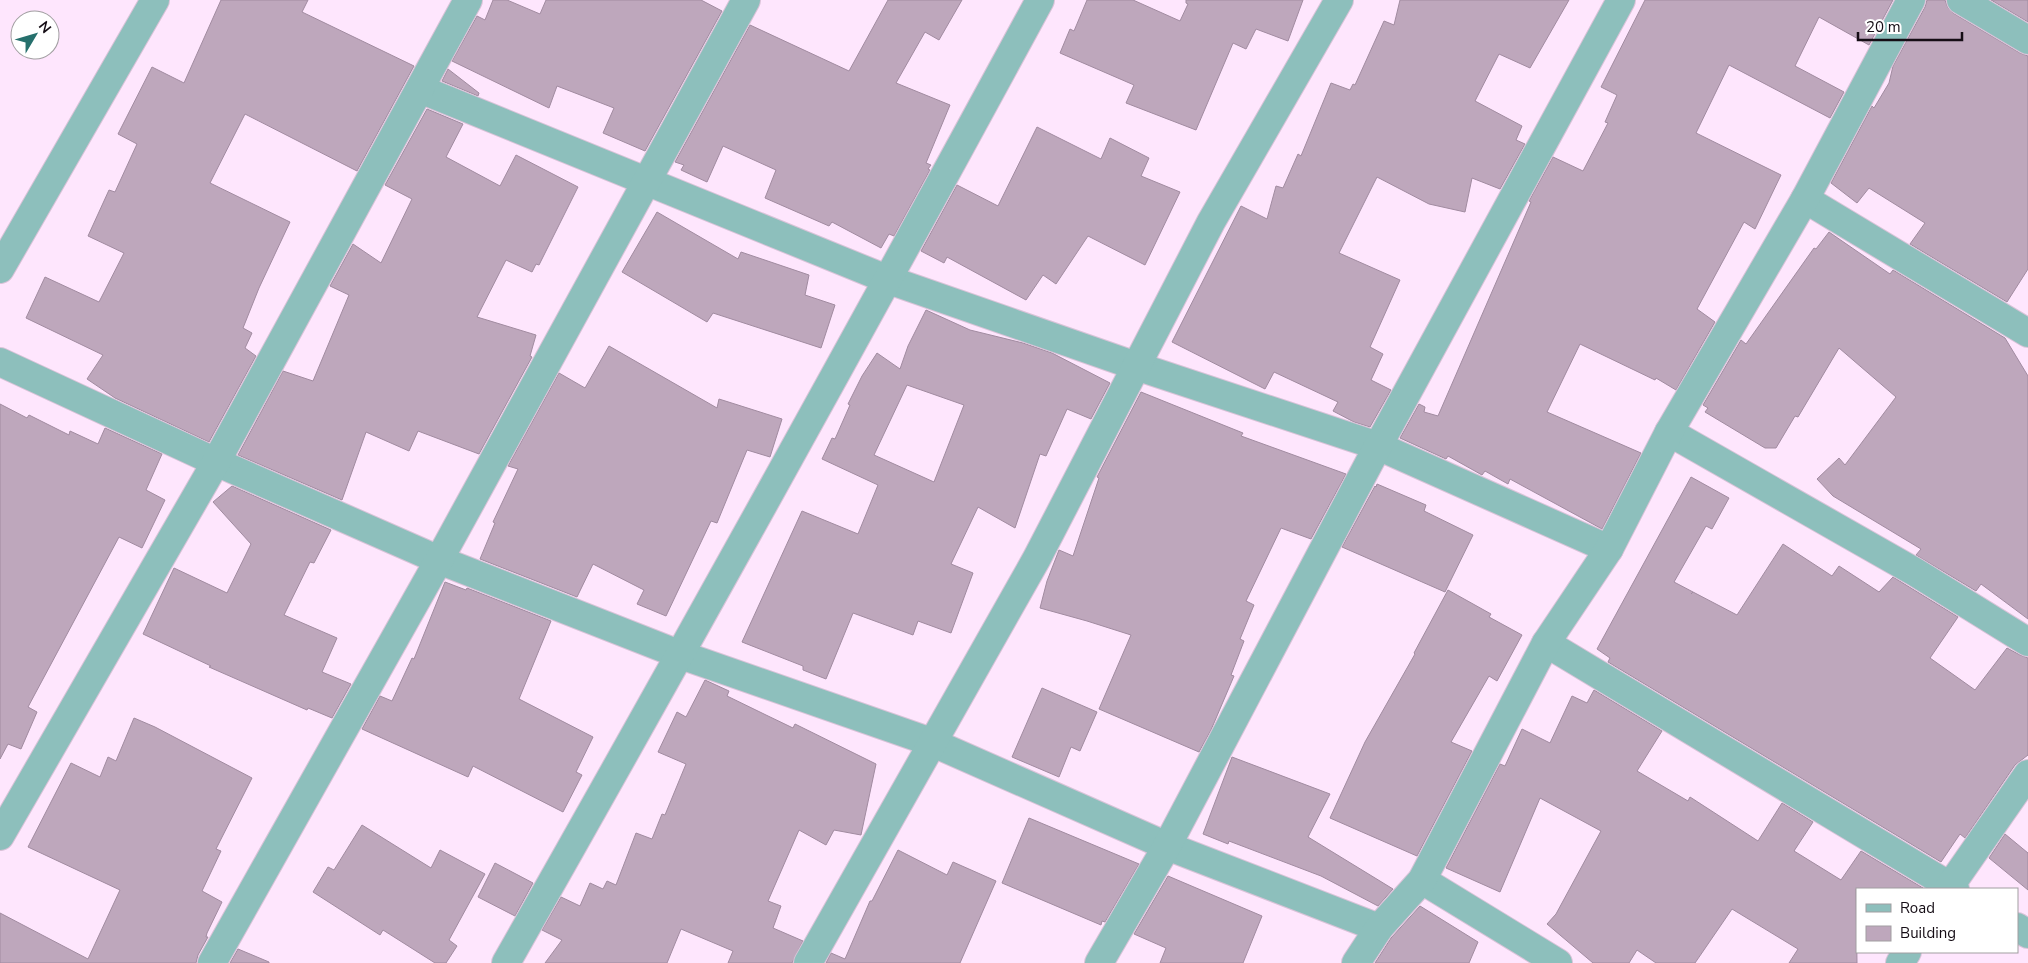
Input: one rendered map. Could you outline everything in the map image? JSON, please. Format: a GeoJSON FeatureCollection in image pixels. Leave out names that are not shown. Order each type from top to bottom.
{"type":"FeatureCollection","features":[{"type":"Feature","properties":{"kind":"street"},"geometry":{"type":"LineString","coordinates":[[0,269],[155,0]]}},
{"type":"Feature","properties":{"kind":"street"},"geometry":{"type":"LineString","coordinates":[[0,836],[216,462],[468,0]]}},
{"type":"Feature","properties":{"kind":"street"},"geometry":{"type":"LineString","coordinates":[[212,963],[439,560],[645,181],[746,0]]}},
{"type":"Feature","properties":{"kind":"street"},"geometry":{"type":"LineString","coordinates":[[506,963],[681,655],[1040,0]]}},
{"type":"Feature","properties":{"kind":"street"},"geometry":{"type":"LineString","coordinates":[[808,963],[931,742],[1037,558],[1211,222],[1339,0]]}},
{"type":"Feature","properties":{"kind":"street"},"geometry":{"type":"LineString","coordinates":[[1099,963],[1167,846],[1378,446],[1621,0]]}},
{"type":"Feature","properties":{"kind":"street"},"geometry":{"type":"LineString","coordinates":[[1356,963],[1379,928],[1422,880],[1546,643],[1609,548],[1668,432],[1805,199],[1911,0]]}},
{"type":"Feature","properties":{"kind":"street"},"geometry":{"type":"LineString","coordinates":[[1962,0],[2028,40]]}},
{"type":"Feature","properties":{"kind":"street"},"geometry":{"type":"LineString","coordinates":[[420,89],[888,280],[1136,366],[1378,446],[1609,548]]}},
{"type":"Feature","properties":{"kind":"street"},"geometry":{"type":"LineString","coordinates":[[1805,199],[2028,333]]}},
{"type":"Feature","properties":{"kind":"street"},"geometry":{"type":"LineString","coordinates":[[0,362],[216,462],[439,560],[681,655],[931,742],[1167,846],[1379,928]]}},
{"type":"Feature","properties":{"kind":"street"},"geometry":{"type":"LineString","coordinates":[[1668,432],[1915,572],[2028,642]]}},
{"type":"Feature","properties":{"kind":"street"},"geometry":{"type":"LineString","coordinates":[[1546,643],[1951,888],[2028,774]]}},
{"type":"Feature","properties":{"kind":"street"},"geometry":{"type":"LineString","coordinates":[[1422,880],[1558,963]]}},
{"type":"Feature","properties":{"kind":"building"},"geometry":{"type":"Polygon","coordinates":[[[221,0],[308,0],[302,12],[414,66],[357,171],[245,114],[210,183],[290,222],[259,288],[243,328],[252,333],[245,348],[256,356],[209,442],[115,398],[87,379],[103,355],[26,318],[45,277],[99,302],[124,253],[88,236],[109,190],[115,192],[137,144],[118,134],[152,67],[184,83],[221,0]]]}},
{"type":"Feature","properties":{"kind":"building"},"geometry":{"type":"Polygon","coordinates":[[[493,0],[507,0],[540,14],[546,0],[701,0],[722,11],[645,151],[603,133],[614,108],[557,86],[549,108],[452,61],[477,16],[485,20],[493,0]]]}},
{"type":"Feature","properties":{"kind":"building"},"geometry":{"type":"Polygon","coordinates":[[[888,0],[962,0],[939,40],[925,32],[896,83],[950,105],[926,163],[931,165],[928,169],[930,170],[894,236],[889,234],[881,248],[832,222],[829,226],[765,198],[776,170],[723,146],[707,182],[681,170],[684,165],[675,162],[750,25],[849,71],[888,0]]]}},
{"type":"Feature","properties":{"kind":"building"},"geometry":{"type":"Polygon","coordinates":[[[1087,0],[1133,0],[1180,21],[1188,4],[1186,0],[1303,0],[1288,41],[1256,29],[1246,49],[1233,43],[1196,130],[1126,103],[1134,85],[1060,53],[1070,29],[1074,31],[1087,0]]]}},
{"type":"Feature","properties":{"kind":"building"},"geometry":{"type":"Polygon","coordinates":[[[1400,0],[1569,0],[1530,68],[1499,54],[1475,101],[1522,126],[1516,140],[1525,144],[1500,189],[1472,178],[1465,212],[1429,204],[1377,177],[1339,253],[1400,280],[1370,347],[1383,354],[1371,380],[1391,390],[1370,427],[1354,422],[1333,411],[1338,402],[1274,372],[1265,389],[1172,342],[1241,206],[1267,219],[1276,186],[1283,188],[1298,154],[1301,156],[1331,83],[1350,90],[1353,84],[1355,85],[1384,21],[1394,25],[1400,0]]]}},
{"type":"Feature","properties":{"kind":"building"},"geometry":{"type":"Polygon","coordinates":[[[1645,0],[1893,0],[1869,45],[1819,17],[1795,66],[1844,92],[1830,118],[1729,65],[1696,133],[1781,175],[1755,229],[1744,222],[1697,309],[1715,322],[1676,390],[1656,378],[1655,380],[1580,344],[1547,412],[1641,453],[1602,529],[1510,479],[1508,484],[1485,471],[1482,475],[1448,456],[1446,459],[1400,438],[1419,404],[1425,407],[1424,412],[1438,416],[1531,202],[1529,201],[1553,157],[1583,171],[1608,123],[1605,122],[1617,95],[1601,87],[1645,0]]]}},
{"type":"Feature","properties":{"kind":"building"},"geometry":{"type":"Polygon","coordinates":[[[1927,0],[1945,0],[1948,8],[1953,13],[2028,56],[2028,269],[2007,302],[1910,244],[1925,223],[1869,188],[1857,203],[1831,183],[1872,106],[1874,108],[1889,83],[1893,66],[1927,0]]]}},
{"type":"Feature","properties":{"kind":"building"},"geometry":{"type":"Polygon","coordinates":[[[1991,0],[2028,0],[2028,22],[1991,0]]]}},
{"type":"Feature","properties":{"kind":"building"},"geometry":{"type":"Polygon","coordinates":[[[448,69],[479,93],[478,96],[442,81],[448,69]]]}},
{"type":"Feature","properties":{"kind":"building"},"geometry":{"type":"Polygon","coordinates":[[[427,109],[463,124],[446,157],[500,186],[516,155],[578,187],[539,265],[536,264],[532,272],[506,260],[477,317],[536,335],[530,356],[532,357],[479,454],[418,431],[409,451],[366,432],[342,500],[238,455],[283,371],[313,381],[349,295],[330,286],[353,244],[381,263],[412,199],[385,185],[427,109]]]}},
{"type":"Feature","properties":{"kind":"building"},"geometry":{"type":"Polygon","coordinates":[[[1037,127],[1101,159],[1110,138],[1149,158],[1141,176],[1180,192],[1145,265],[1088,236],[1056,284],[1043,275],[1026,300],[947,257],[944,263],[921,251],[957,185],[998,206],[1037,127]]]}},
{"type":"Feature","properties":{"kind":"building"},"geometry":{"type":"Polygon","coordinates":[[[657,212],[738,259],[741,252],[809,275],[805,295],[835,305],[821,348],[713,313],[707,322],[622,272],[657,212]]]}},
{"type":"Feature","properties":{"kind":"building"},"geometry":{"type":"Polygon","coordinates":[[[1829,232],[1890,274],[1893,270],[2005,338],[2028,376],[2028,619],[1981,584],[1976,591],[1916,555],[1921,549],[1833,496],[1817,479],[1839,458],[1845,465],[1896,397],[1839,348],[1798,417],[1795,416],[1776,448],[1765,448],[1705,412],[1708,408],[1703,405],[1741,340],[1746,344],[1814,248],[1816,249],[1829,232]]]}},
{"type":"Feature","properties":{"kind":"building"},"geometry":{"type":"Polygon","coordinates":[[[926,310],[970,330],[1023,343],[1052,353],[1110,383],[1091,419],[1067,409],[1046,456],[1040,454],[1015,528],[978,507],[951,564],[973,573],[951,633],[918,621],[913,635],[853,613],[826,679],[803,670],[803,666],[742,642],[802,511],[858,534],[878,485],[822,459],[832,438],[835,439],[850,405],[848,404],[862,376],[877,353],[900,369],[908,346],[926,310]],[[907,385],[874,455],[934,482],[964,405],[907,385]]]}},
{"type":"Feature","properties":{"kind":"building"},"geometry":{"type":"Polygon","coordinates":[[[609,346],[717,408],[719,399],[782,419],[770,457],[747,450],[717,523],[711,521],[666,616],[637,604],[644,590],[593,564],[577,597],[480,559],[495,523],[493,522],[518,469],[508,466],[559,373],[585,388],[609,346]]]}},
{"type":"Feature","properties":{"kind":"building"},"geometry":{"type":"Polygon","coordinates":[[[1141,392],[1243,433],[1241,436],[1346,474],[1311,539],[1281,528],[1246,601],[1254,605],[1240,639],[1244,641],[1231,675],[1234,676],[1211,730],[1199,752],[1099,709],[1131,635],[1040,608],[1047,581],[1059,550],[1073,556],[1099,478],[1097,477],[1141,392]]]}},
{"type":"Feature","properties":{"kind":"building"},"geometry":{"type":"Polygon","coordinates":[[[0,404],[27,418],[29,415],[69,435],[70,431],[98,444],[105,428],[162,454],[146,490],[165,500],[142,548],[119,537],[28,707],[37,712],[21,749],[8,744],[0,759],[0,404]]]}},
{"type":"Feature","properties":{"kind":"building"},"geometry":{"type":"Polygon","coordinates":[[[1691,477],[1729,498],[1712,529],[1706,526],[1674,582],[1737,615],[1783,544],[1832,576],[1839,566],[1879,592],[1893,577],[1958,617],[1930,658],[1975,690],[2007,648],[2028,658],[2028,755],[2015,765],[1965,838],[1960,834],[1941,862],[1608,662],[1610,658],[1597,649],[1691,477]]]}},
{"type":"Feature","properties":{"kind":"building"},"geometry":{"type":"Polygon","coordinates":[[[1377,484],[1426,505],[1424,511],[1473,535],[1445,592],[1342,547],[1377,484]]]}},
{"type":"Feature","properties":{"kind":"building"},"geometry":{"type":"Polygon","coordinates":[[[232,486],[331,530],[314,563],[310,562],[284,615],[337,638],[322,672],[351,684],[332,718],[308,708],[307,710],[209,667],[211,666],[143,634],[174,568],[227,593],[251,544],[213,502],[232,486]]]}},
{"type":"Feature","properties":{"kind":"building"},"geometry":{"type":"Polygon","coordinates":[[[445,582],[466,590],[467,588],[551,621],[519,699],[593,737],[576,772],[582,775],[563,812],[473,766],[468,777],[362,729],[380,696],[392,701],[412,658],[414,659],[445,582]]]}},
{"type":"Feature","properties":{"kind":"building"},"geometry":{"type":"Polygon","coordinates":[[[1448,590],[1491,614],[1489,617],[1522,635],[1497,681],[1489,676],[1451,742],[1472,751],[1417,856],[1330,818],[1365,742],[1415,654],[1448,590]]]}},
{"type":"Feature","properties":{"kind":"building"},"geometry":{"type":"Polygon","coordinates":[[[705,680],[729,691],[727,696],[793,728],[795,724],[876,764],[861,835],[834,830],[826,845],[799,830],[768,901],[781,906],[773,928],[803,941],[792,963],[728,963],[733,951],[681,929],[667,963],[545,963],[562,940],[542,930],[561,897],[580,906],[590,883],[603,889],[607,881],[616,885],[636,833],[652,839],[662,814],[665,815],[686,764],[658,752],[677,712],[686,717],[705,680]]]}},
{"type":"Feature","properties":{"kind":"building"},"geometry":{"type":"Polygon","coordinates":[[[1042,688],[1097,712],[1080,751],[1071,747],[1059,777],[1012,757],[1042,688]]]}},
{"type":"Feature","properties":{"kind":"building"},"geometry":{"type":"Polygon","coordinates":[[[1594,690],[1662,731],[1637,771],[1688,801],[1690,797],[1758,841],[1782,803],[1813,822],[1794,851],[1841,880],[1861,851],[1923,888],[1856,888],[1857,963],[1789,963],[1798,949],[1732,909],[1695,963],[1656,963],[1637,950],[1629,963],[1593,963],[1547,924],[1556,914],[1601,831],[1540,798],[1500,892],[1446,868],[1500,764],[1505,766],[1522,729],[1550,743],[1572,696],[1587,703],[1594,690]]]}},
{"type":"Feature","properties":{"kind":"building"},"geometry":{"type":"Polygon","coordinates":[[[134,718],[252,778],[216,849],[221,851],[202,891],[222,902],[207,933],[206,937],[208,937],[198,955],[196,963],[0,963],[0,913],[88,959],[120,890],[28,847],[71,763],[100,777],[108,757],[116,761],[134,718]]]}},
{"type":"Feature","properties":{"kind":"building"},"geometry":{"type":"Polygon","coordinates":[[[1232,757],[1330,794],[1308,837],[1393,889],[1378,906],[1321,876],[1229,841],[1228,844],[1203,834],[1232,757]]]}},
{"type":"Feature","properties":{"kind":"building"},"geometry":{"type":"Polygon","coordinates":[[[1029,818],[1139,864],[1105,922],[1102,921],[1101,925],[1002,883],[1029,818]]]}},
{"type":"Feature","properties":{"kind":"building"},"geometry":{"type":"Polygon","coordinates":[[[362,825],[431,868],[440,850],[485,874],[449,940],[457,946],[446,963],[435,963],[383,930],[380,935],[313,892],[328,867],[334,870],[362,825]]]}},
{"type":"Feature","properties":{"kind":"building"},"geometry":{"type":"Polygon","coordinates":[[[2005,834],[2028,853],[2028,890],[1989,858],[2005,834]]]}},
{"type":"Feature","properties":{"kind":"building"},"geometry":{"type":"Polygon","coordinates":[[[898,850],[947,875],[953,862],[996,881],[960,963],[826,963],[831,953],[845,959],[870,901],[872,901],[898,850]]]}},
{"type":"Feature","properties":{"kind":"building"},"geometry":{"type":"Polygon","coordinates":[[[495,863],[533,883],[515,916],[478,897],[495,863]]]}},
{"type":"Feature","properties":{"kind":"building"},"geometry":{"type":"Polygon","coordinates":[[[1168,876],[1262,916],[1243,963],[1160,963],[1166,948],[1134,934],[1168,876]]]}},
{"type":"Feature","properties":{"kind":"building"},"geometry":{"type":"Polygon","coordinates":[[[1420,906],[1478,942],[1469,963],[1375,963],[1391,938],[1420,906]]]}},
{"type":"Feature","properties":{"kind":"building"},"geometry":{"type":"Polygon","coordinates":[[[238,949],[269,962],[269,963],[230,963],[238,949]]]}}]}
